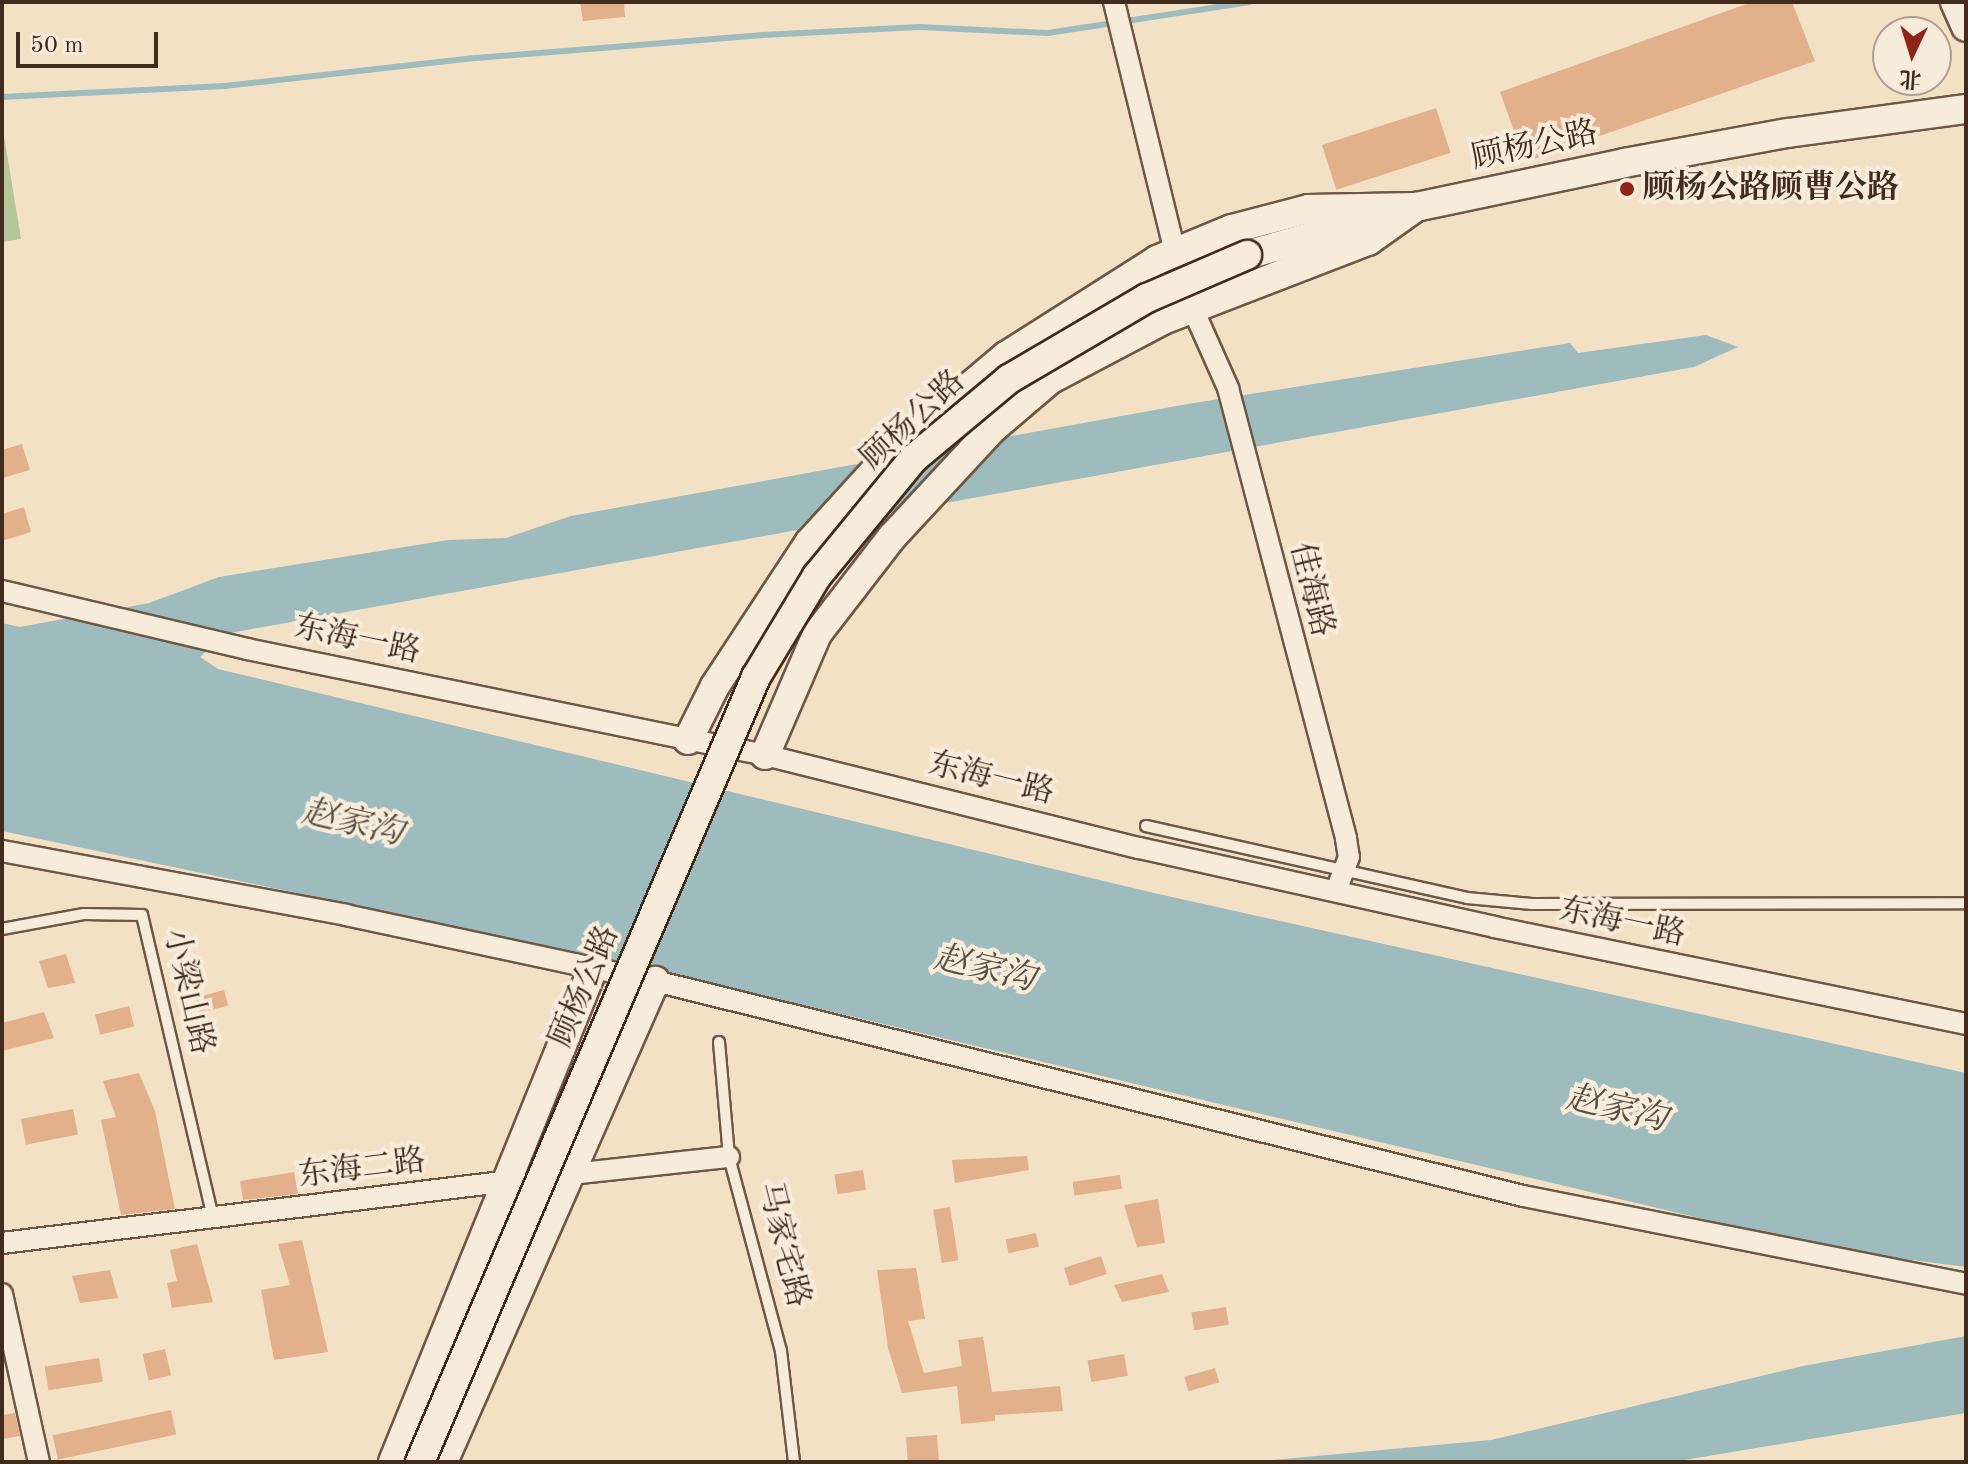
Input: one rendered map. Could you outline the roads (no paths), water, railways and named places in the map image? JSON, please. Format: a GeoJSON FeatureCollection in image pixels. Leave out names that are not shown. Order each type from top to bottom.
{"type":"FeatureCollection","features":[{"type":"Feature","properties":{"kind":"street"},"geometry":{"type":"LineString","coordinates":[[1955,2],[1966,27]]}},
{"type":"Feature","properties":{"kind":"street"},"geometry":{"type":"LineString","coordinates":[[1115,6],[1175,252]]}},
{"type":"Feature","properties":{"kind":"street","name":"顾杨公路"},"geometry":{"type":"LineString","coordinates":[[420,1462],[756,677],[817,576],[913,459],[1009,379],[1147,298],[1247,255],[1416,207],[1773,135],[1966,109]]}},
{"type":"Feature","properties":{"kind":"street"},"geometry":{"type":"LineString","coordinates":[[688,740],[715,686],[809,543],[892,452],[1006,356],[1175,252],[1232,229],[1308,209],[1416,207]]}},
{"type":"Feature","properties":{"kind":"street"},"geometry":{"type":"LineString","coordinates":[[765,755],[817,634],[892,537],[992,429],[1051,379],[1192,307],[1357,246],[1416,207]]}},
{"type":"Feature","properties":{"kind":"street","name":"佳海路"},"geometry":{"type":"LineString","coordinates":[[1192,307],[1228,388],[1346,839],[1345,868],[1336,891]]}},
{"type":"Feature","properties":{"kind":"street","name":"东海一路"},"geometry":{"type":"LineString","coordinates":[[2,591],[247,649],[765,755],[1139,848],[1903,1015],[1966,1024]]}},
{"type":"Feature","properties":{"kind":"street"},"geometry":{"type":"LineString","coordinates":[[2,851],[346,915],[592,971],[655,981],[1523,1196],[1966,1284]]}},
{"type":"Feature","properties":{"kind":"street"},"geometry":{"type":"LineString","coordinates":[[393,1462],[592,971]]}},
{"type":"Feature","properties":{"kind":"street"},"geometry":{"type":"LineString","coordinates":[[443,1462],[655,981]]}},
{"type":"Feature","properties":{"kind":"street","name":"东海二路"},"geometry":{"type":"LineString","coordinates":[[2,1243],[729,1157]]}},
{"type":"Feature","properties":{"kind":"street"},"geometry":{"type":"LineString","coordinates":[[2,1294],[39,1462]]}},
{"type":"Feature","properties":{"kind":"lane"},"geometry":{"type":"LineString","coordinates":[[1146,826],[1345,868],[1467,898],[1532,904],[1966,903]]}},
{"type":"Feature","properties":{"kind":"lane","name":"小梁山路"},"geometry":{"type":"LineString","coordinates":[[2,929],[84,914],[142,915],[213,1220]]}},
{"type":"Feature","properties":{"kind":"lane","name":"马家宅路"},"geometry":{"type":"LineString","coordinates":[[719,1042],[729,1157],[781,1351],[794,1461]]}},
{"type":"Feature","properties":{"kind":"water","name":"赵家沟"},"geometry":{"type":"Polygon","coordinates":[[[1706,335],[1738,347],[1694,367],[225,634],[200,657],[218,669],[1154,893],[1966,1073],[1966,1267],[1834,1250],[610,959],[2,831],[2,623],[20,627],[149,603],[219,577],[448,540],[506,538],[571,516],[1182,405],[1570,343],[1578,353],[1706,335]]]}},
{"type":"Feature","properties":{"kind":"water"},"geometry":{"type":"Polygon","coordinates":[[[1966,1336],[1966,1413],[1673,1462],[1251,1462],[1491,1440],[1803,1366],[1966,1336]]]}},
{"type":"Feature","properties":{"kind":"waterway"},"geometry":{"type":"LineString","coordinates":[[2,97],[225,86],[476,58],[763,35],[919,27],[1048,33],[1250,2]]}},
{"type":"Feature","properties":{"kind":"place","name":"顾杨公路顾曹公路"},"geometry":{"type":"Point","coordinates":[1627,189]}}]}
